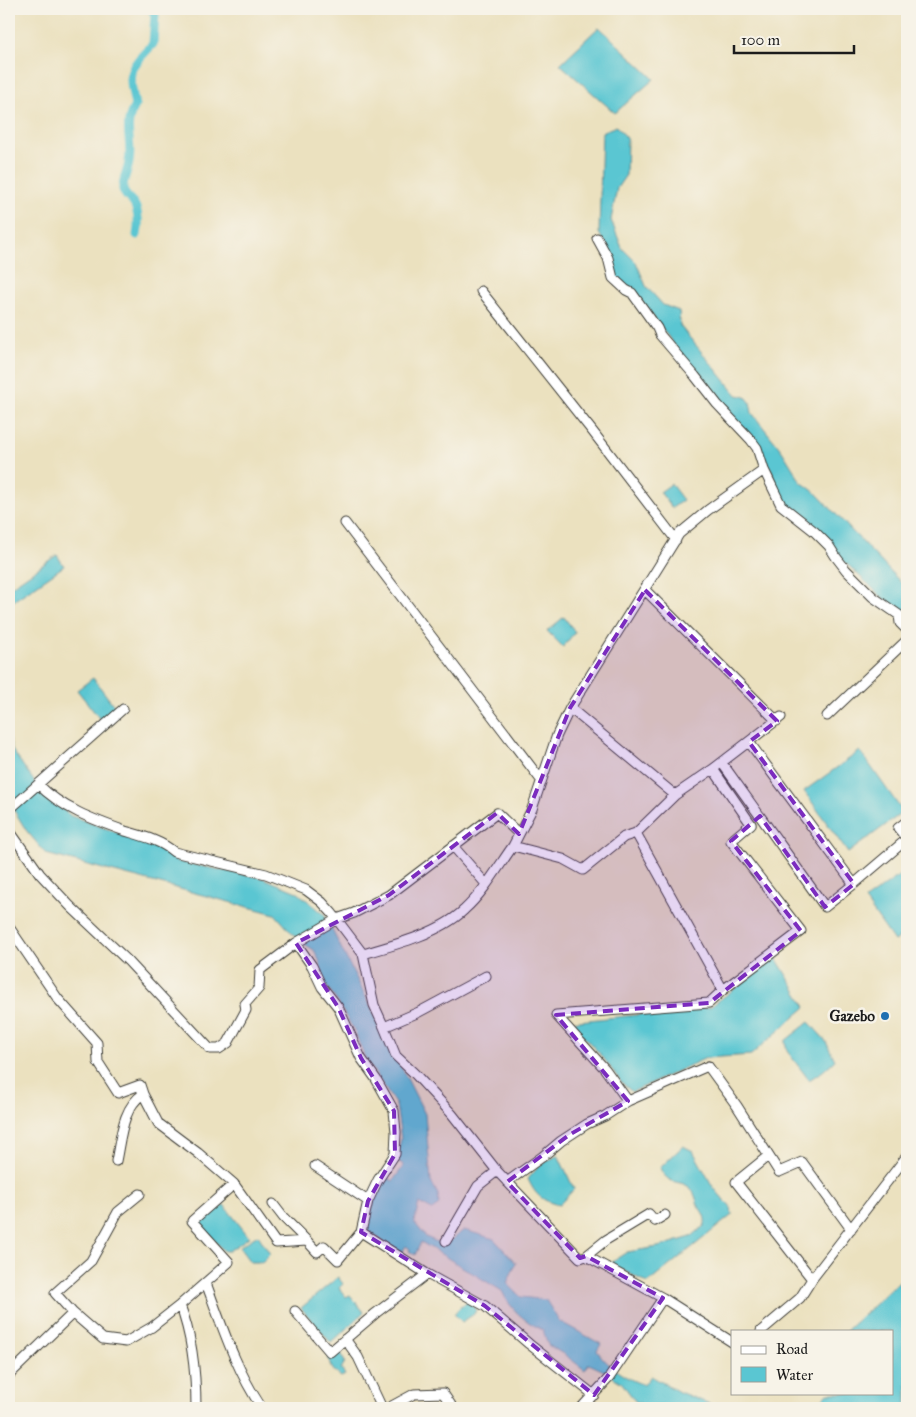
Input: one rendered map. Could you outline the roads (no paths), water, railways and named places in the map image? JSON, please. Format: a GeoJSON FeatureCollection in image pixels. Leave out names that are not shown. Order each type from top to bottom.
{"type":"FeatureCollection","features":[{"type":"Feature","properties":{"kind":"street"},"geometry":{"type":"LineString","coordinates":[[598,238],[608,258],[613,278],[632,293],[660,335],[717,404],[757,448],[764,470],[781,505],[814,531],[829,546],[846,570],[873,597],[899,615],[900,623],[907,630]]}},
{"type":"Feature","properties":{"kind":"street"},"geometry":{"type":"LineString","coordinates":[[481,291],[676,540]]}},
{"type":"Feature","properties":{"kind":"street"},"geometry":{"type":"LineString","coordinates":[[363,954],[406,942],[446,924],[464,910],[486,884],[513,846],[532,809],[557,735],[570,708],[679,534],[708,510],[764,470]]}},
{"type":"Feature","properties":{"kind":"street"},"geometry":{"type":"LineString","coordinates":[[345,524],[541,780]]}},
{"type":"Feature","properties":{"kind":"street"},"geometry":{"type":"LineString","coordinates":[[513,846],[563,859],[584,870],[624,837],[636,833],[675,795],[722,763],[779,719],[645,590]]}},
{"type":"Feature","properties":{"kind":"street"},"geometry":{"type":"LineString","coordinates":[[827,716],[907,640]]}},
{"type":"Feature","properties":{"kind":"street"},"geometry":{"type":"LineString","coordinates":[[570,708],[675,795]]}},
{"type":"Feature","properties":{"kind":"street"},"geometry":{"type":"LineString","coordinates":[[9,809],[123,709]]}},
{"type":"Feature","properties":{"kind":"street"},"geometry":{"type":"LineString","coordinates":[[749,742],[854,884]]}},
{"type":"Feature","properties":{"kind":"street"},"geometry":{"type":"LineString","coordinates":[[722,763],[825,907],[907,840],[898,828],[907,821]]}},
{"type":"Feature","properties":{"kind":"street"},"geometry":{"type":"LineString","coordinates":[[628,1100],[605,1068],[556,1015],[709,1003],[801,930],[731,841],[751,824],[713,769]]}},
{"type":"Feature","properties":{"kind":"street"},"geometry":{"type":"LineString","coordinates":[[37,785],[56,800],[75,811],[101,822],[164,843],[174,852],[266,874],[306,890],[322,902],[334,920],[363,954],[374,1005],[396,1056],[452,1114],[507,1182],[580,1258],[586,1256],[606,1240],[649,1214],[655,1221],[665,1215]]}},
{"type":"Feature","properties":{"kind":"street"},"geometry":{"type":"LineString","coordinates":[[9,830],[40,874],[70,906],[128,961],[210,1048],[219,1049],[228,1043],[246,1010],[245,1004],[259,988],[260,970],[297,942],[334,920],[354,913],[389,895],[497,813],[519,834]]}},
{"type":"Feature","properties":{"kind":"street"},"geometry":{"type":"LineString","coordinates":[[636,833],[723,990]]}},
{"type":"Feature","properties":{"kind":"street"},"geometry":{"type":"LineString","coordinates":[[454,846],[486,884]]}},
{"type":"Feature","properties":{"kind":"street"},"geometry":{"type":"LineString","coordinates":[[9,927],[58,999],[97,1043],[98,1062],[118,1094],[140,1085],[158,1123],[198,1153],[234,1184],[276,1243],[307,1241]]}},
{"type":"Feature","properties":{"kind":"street"},"geometry":{"type":"LineString","coordinates":[[273,1204],[283,1218],[317,1252],[324,1246],[338,1260],[361,1232],[368,1201],[378,1180],[395,1154],[396,1132],[394,1111],[376,1078],[361,1058],[338,1007],[322,988],[312,966],[297,942]]}},
{"type":"Feature","properties":{"kind":"street"},"geometry":{"type":"LineString","coordinates":[[384,1027],[419,1012],[486,976]]}},
{"type":"Feature","properties":{"kind":"street"},"geometry":{"type":"LineString","coordinates":[[507,1182],[569,1135],[605,1116],[628,1100],[708,1066],[737,1106],[779,1172],[802,1162],[851,1229]]}},
{"type":"Feature","properties":{"kind":"street"},"geometry":{"type":"LineString","coordinates":[[116,1161],[125,1118],[135,1099],[143,1094]]}},
{"type":"Feature","properties":{"kind":"street"},"geometry":{"type":"LineString","coordinates":[[768,1156],[736,1182],[812,1279]]}},
{"type":"Feature","properties":{"kind":"street"},"geometry":{"type":"LineString","coordinates":[[762,1330],[800,1298],[812,1279],[907,1156]]}},
{"type":"Feature","properties":{"kind":"street"},"geometry":{"type":"LineString","coordinates":[[315,1166],[368,1201]]}},
{"type":"Feature","properties":{"kind":"street"},"geometry":{"type":"LineString","coordinates":[[446,1241],[478,1186],[497,1171]]}},
{"type":"Feature","properties":{"kind":"street"},"geometry":{"type":"LineString","coordinates":[[140,1194],[118,1212],[91,1261],[55,1293],[72,1313],[103,1339],[126,1342],[152,1327],[229,1262],[192,1221],[234,1184]]}},
{"type":"Feature","properties":{"kind":"street"},"geometry":{"type":"LineString","coordinates":[[361,1232],[427,1274],[484,1306],[529,1344],[594,1394]]}},
{"type":"Feature","properties":{"kind":"street"},"geometry":{"type":"LineString","coordinates":[[586,1256],[663,1298],[731,1341]]}},
{"type":"Feature","properties":{"kind":"street"},"geometry":{"type":"LineString","coordinates":[[295,1311],[330,1352],[376,1313],[427,1274]]}},
{"type":"Feature","properties":{"kind":"street"},"geometry":{"type":"LineString","coordinates":[[206,1283],[234,1359],[262,1408]]}},
{"type":"Feature","properties":{"kind":"street"},"geometry":{"type":"LineString","coordinates":[[581,1408],[609,1378],[663,1298]]}},
{"type":"Feature","properties":{"kind":"street"},"geometry":{"type":"LineString","coordinates":[[180,1305],[186,1320],[196,1386],[196,1408]]}},
{"type":"Feature","properties":{"kind":"street"},"geometry":{"type":"LineString","coordinates":[[9,1374],[72,1313]]}},
{"type":"Feature","properties":{"kind":"street"},"geometry":{"type":"LineString","coordinates":[[345,1339],[358,1357],[382,1408]]}},
{"type":"Feature","properties":{"kind":"street"},"geometry":{"type":"LineString","coordinates":[[388,1408],[399,1405],[414,1394],[443,1392],[453,1408]]}},
{"type":"Feature","properties":{"kind":"water"},"geometry":{"type":"Polygon","coordinates":[[[599,27],[654,79],[615,113],[560,64],[599,27]]]}},
{"type":"Feature","properties":{"kind":"water"},"geometry":{"type":"Polygon","coordinates":[[[616,126],[627,138],[626,175],[617,188],[611,220],[622,248],[636,262],[646,286],[663,305],[679,311],[680,326],[737,395],[746,397],[750,402],[752,413],[782,451],[801,482],[816,493],[907,589],[907,621],[792,512],[779,495],[772,471],[755,441],[703,383],[636,294],[616,277],[610,253],[599,233],[602,132],[616,126]]]}},
{"type":"Feature","properties":{"kind":"water"},"geometry":{"type":"Polygon","coordinates":[[[671,484],[683,500],[672,508],[660,492],[671,484]]]}},
{"type":"Feature","properties":{"kind":"water"},"geometry":{"type":"Polygon","coordinates":[[[57,555],[64,566],[9,604],[9,588],[57,555]]]}},
{"type":"Feature","properties":{"kind":"water"},"geometry":{"type":"Polygon","coordinates":[[[564,617],[575,632],[563,647],[547,631],[564,617]]]}},
{"type":"Feature","properties":{"kind":"water"},"geometry":{"type":"Polygon","coordinates":[[[93,678],[118,711],[103,723],[77,690],[93,678]]]}},
{"type":"Feature","properties":{"kind":"water"},"geometry":{"type":"Polygon","coordinates":[[[9,735],[12,750],[43,794],[71,816],[157,847],[179,862],[263,878],[297,892],[324,914],[425,1114],[431,1182],[438,1194],[439,1205],[432,1210],[419,1203],[414,1222],[426,1237],[444,1245],[464,1230],[494,1239],[516,1263],[507,1283],[521,1297],[546,1300],[559,1321],[601,1344],[597,1351],[618,1372],[644,1385],[651,1376],[679,1392],[715,1406],[730,1405],[738,1408],[650,1408],[635,1401],[622,1383],[604,1371],[589,1364],[585,1370],[548,1345],[543,1330],[519,1314],[509,1304],[502,1291],[421,1242],[415,1255],[406,1246],[401,1254],[365,1229],[372,1203],[384,1176],[393,1181],[404,1165],[396,1160],[401,1139],[396,1105],[365,1058],[354,1030],[324,984],[319,960],[314,950],[299,941],[275,914],[46,854],[26,830],[9,802],[9,735]]]}},
{"type":"Feature","properties":{"kind":"water"},"geometry":{"type":"Polygon","coordinates":[[[860,751],[903,812],[848,853],[804,791],[860,751]]]}},
{"type":"Feature","properties":{"kind":"water"},"geometry":{"type":"Polygon","coordinates":[[[907,870],[907,933],[894,941],[865,900],[907,870]]]}},
{"type":"Feature","properties":{"kind":"water"},"geometry":{"type":"Polygon","coordinates":[[[776,958],[806,1007],[751,1055],[706,1058],[632,1092],[621,1082],[602,1056],[570,1022],[710,1007],[776,958]]]}},
{"type":"Feature","properties":{"kind":"water"},"geometry":{"type":"Polygon","coordinates":[[[809,1022],[825,1040],[835,1060],[809,1080],[787,1051],[785,1041],[809,1022]]]}},
{"type":"Feature","properties":{"kind":"water"},"geometry":{"type":"Polygon","coordinates":[[[683,1146],[693,1151],[713,1187],[731,1208],[732,1215],[648,1283],[612,1265],[613,1261],[627,1252],[658,1247],[691,1237],[705,1225],[704,1215],[691,1189],[683,1184],[671,1181],[660,1168],[683,1146]]]}},
{"type":"Feature","properties":{"kind":"water"},"geometry":{"type":"Polygon","coordinates":[[[558,1155],[574,1189],[559,1205],[548,1202],[540,1196],[533,1189],[528,1179],[539,1166],[558,1155]]]}},
{"type":"Feature","properties":{"kind":"water"},"geometry":{"type":"Polygon","coordinates":[[[224,1205],[249,1237],[229,1251],[224,1251],[198,1223],[224,1205]]]}},
{"type":"Feature","properties":{"kind":"water"},"geometry":{"type":"Polygon","coordinates":[[[258,1235],[270,1254],[262,1262],[250,1262],[239,1247],[258,1235]]]}},
{"type":"Feature","properties":{"kind":"water"},"geometry":{"type":"Polygon","coordinates":[[[907,1274],[907,1408],[814,1408],[827,1394],[894,1394],[894,1330],[847,1330],[907,1274]]]}},
{"type":"Feature","properties":{"kind":"water"},"geometry":{"type":"Polygon","coordinates":[[[338,1277],[343,1284],[339,1288],[346,1297],[350,1295],[364,1312],[331,1343],[301,1308],[338,1277]]]}},
{"type":"Feature","properties":{"kind":"water"},"geometry":{"type":"Polygon","coordinates":[[[468,1301],[476,1310],[474,1314],[462,1322],[454,1314],[468,1301]]]}},
{"type":"Feature","properties":{"kind":"water"},"geometry":{"type":"Polygon","coordinates":[[[340,1350],[345,1362],[341,1369],[345,1375],[341,1377],[334,1371],[329,1360],[329,1357],[340,1350]]]}},
{"type":"Feature","properties":{"kind":"waterway"},"geometry":{"type":"LineString","coordinates":[[137,235],[137,211],[134,204],[125,194],[123,186],[130,154],[129,120],[135,106],[131,77],[134,66],[153,44],[155,14],[151,9]]}},
{"type":"Feature","properties":{"kind":"place","name":"Gazebo"},"geometry":{"type":"Point","coordinates":[885,1016]}}]}
